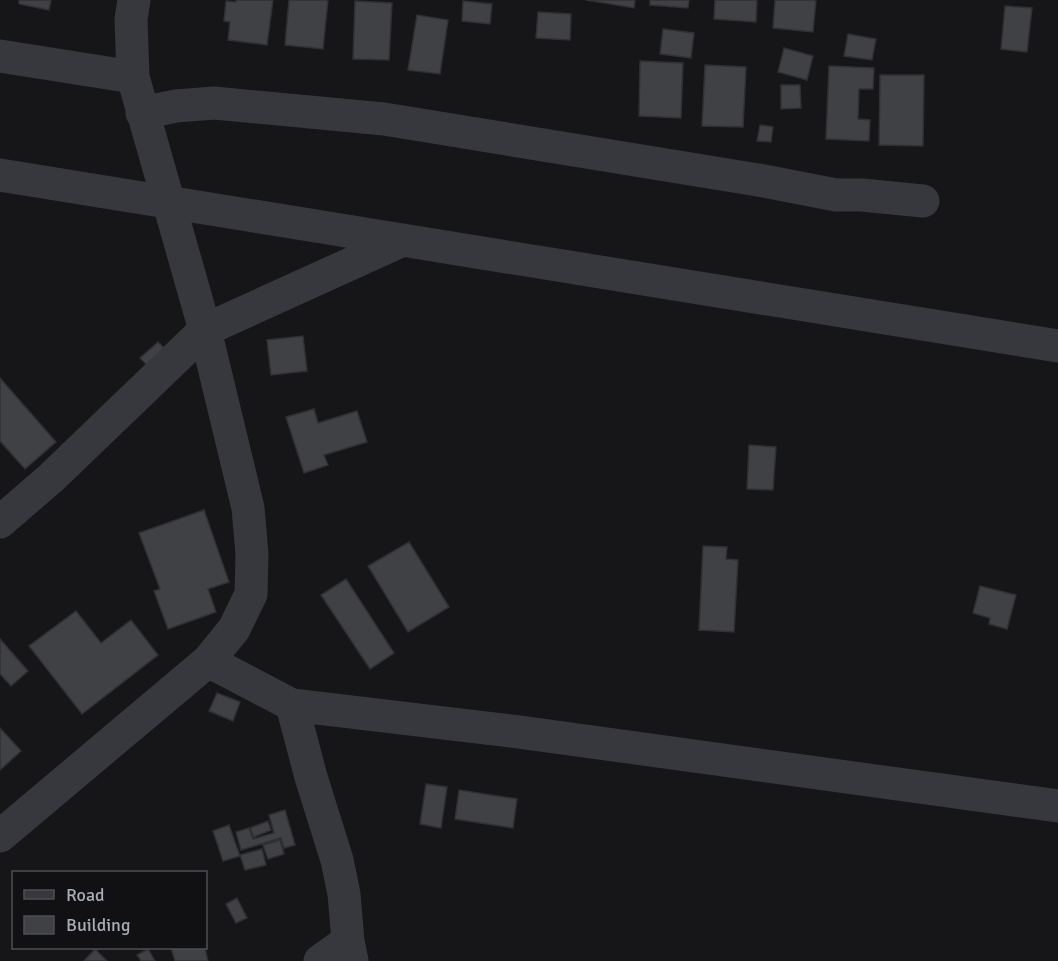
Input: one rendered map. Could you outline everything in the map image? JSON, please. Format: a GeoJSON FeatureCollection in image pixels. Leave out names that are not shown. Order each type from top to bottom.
{"type":"FeatureCollection","features":[{"type":"Feature","properties":{"kind":"street"},"geometry":{"type":"LineString","coordinates":[[0,836],[208,661],[234,629],[251,594],[252,554],[248,508],[205,330],[133,77],[131,20],[134,0]]}},
{"type":"Feature","properties":{"kind":"street"},"geometry":{"type":"LineString","coordinates":[[0,56],[133,77]]}},
{"type":"Feature","properties":{"kind":"street"},"geometry":{"type":"LineString","coordinates":[[142,113],[176,106],[214,104],[384,119],[753,179],[836,195],[923,201]]}},
{"type":"Feature","properties":{"kind":"street"},"geometry":{"type":"LineString","coordinates":[[0,175],[1058,346]]}},
{"type":"Feature","properties":{"kind":"street"},"geometry":{"type":"LineString","coordinates":[[0,522],[51,478],[205,330],[403,240]]}},
{"type":"Feature","properties":{"kind":"street"},"geometry":{"type":"LineString","coordinates":[[208,661],[292,705],[519,732],[1058,806]]}},
{"type":"Feature","properties":{"kind":"street"},"geometry":{"type":"LineString","coordinates":[[292,705],[311,777],[337,860],[344,894],[350,951],[320,961]]}},
{"type":"Feature","properties":{"kind":"building"},"geometry":{"type":"Polygon","coordinates":[[[19,0],[51,0],[49,10],[19,4],[19,0]]]}},
{"type":"Feature","properties":{"kind":"building"},"geometry":{"type":"Polygon","coordinates":[[[236,0],[273,0],[267,45],[228,40],[230,22],[224,21],[226,1],[236,2],[236,0]]]}},
{"type":"Feature","properties":{"kind":"building"},"geometry":{"type":"Polygon","coordinates":[[[289,0],[328,0],[323,49],[285,45],[289,0]]]}},
{"type":"Feature","properties":{"kind":"building"},"geometry":{"type":"Polygon","coordinates":[[[586,0],[635,0],[634,8],[586,0]]]}},
{"type":"Feature","properties":{"kind":"building"},"geometry":{"type":"Polygon","coordinates":[[[650,0],[689,0],[688,8],[650,5],[650,0]]]}},
{"type":"Feature","properties":{"kind":"building"},"geometry":{"type":"Polygon","coordinates":[[[715,0],[757,0],[756,22],[714,19],[715,0]]]}},
{"type":"Feature","properties":{"kind":"building"},"geometry":{"type":"Polygon","coordinates":[[[775,0],[816,0],[813,32],[773,28],[775,0]]]}},
{"type":"Feature","properties":{"kind":"building"},"geometry":{"type":"Polygon","coordinates":[[[355,1],[392,3],[389,60],[353,59],[355,1]]]}},
{"type":"Feature","properties":{"kind":"building"},"geometry":{"type":"Polygon","coordinates":[[[463,1],[492,4],[490,24],[462,21],[463,1]]]}},
{"type":"Feature","properties":{"kind":"building"},"geometry":{"type":"Polygon","coordinates":[[[1005,6],[1032,8],[1027,52],[1001,49],[1005,6]]]}},
{"type":"Feature","properties":{"kind":"building"},"geometry":{"type":"Polygon","coordinates":[[[538,12],[571,14],[570,40],[536,38],[538,12]]]}},
{"type":"Feature","properties":{"kind":"building"},"geometry":{"type":"Polygon","coordinates":[[[417,15],[448,20],[440,74],[408,70],[417,15]]]}},
{"type":"Feature","properties":{"kind":"building"},"geometry":{"type":"Polygon","coordinates":[[[663,29],[694,33],[691,58],[660,54],[663,29]]]}},
{"type":"Feature","properties":{"kind":"building"},"geometry":{"type":"Polygon","coordinates":[[[848,34],[876,39],[872,60],[844,56],[848,34]]]}},
{"type":"Feature","properties":{"kind":"building"},"geometry":{"type":"Polygon","coordinates":[[[784,48],[813,56],[807,80],[778,72],[784,48]]]}},
{"type":"Feature","properties":{"kind":"building"},"geometry":{"type":"Polygon","coordinates":[[[640,61],[683,63],[681,118],[639,116],[640,61]]]}},
{"type":"Feature","properties":{"kind":"building"},"geometry":{"type":"Polygon","coordinates":[[[705,65],[746,67],[743,127],[702,126],[705,65]]]}},
{"type":"Feature","properties":{"kind":"building"},"geometry":{"type":"Polygon","coordinates":[[[829,66],[874,68],[873,89],[859,89],[858,119],[870,120],[869,141],[826,139],[829,66]]]}},
{"type":"Feature","properties":{"kind":"building"},"geometry":{"type":"Polygon","coordinates":[[[880,75],[924,75],[923,146],[879,145],[880,75]]]}},
{"type":"Feature","properties":{"kind":"building"},"geometry":{"type":"Polygon","coordinates":[[[781,85],[800,85],[801,108],[781,109],[781,85]]]}},
{"type":"Feature","properties":{"kind":"building"},"geometry":{"type":"Polygon","coordinates":[[[760,125],[773,127],[771,142],[757,141],[760,125]]]}},
{"type":"Feature","properties":{"kind":"building"},"geometry":{"type":"Polygon","coordinates":[[[303,336],[307,371],[271,375],[267,340],[303,336]]]}},
{"type":"Feature","properties":{"kind":"building"},"geometry":{"type":"Polygon","coordinates":[[[158,342],[169,353],[151,369],[140,358],[158,342]]]}},
{"type":"Feature","properties":{"kind":"building"},"geometry":{"type":"Polygon","coordinates":[[[0,378],[56,442],[25,469],[0,441],[0,378]]]}},
{"type":"Feature","properties":{"kind":"building"},"geometry":{"type":"Polygon","coordinates":[[[314,409],[318,423],[357,411],[367,442],[324,455],[328,465],[304,473],[286,417],[314,409]]]}},
{"type":"Feature","properties":{"kind":"building"},"geometry":{"type":"Polygon","coordinates":[[[749,445],[776,447],[773,490],[747,489],[749,445]]]}},
{"type":"Feature","properties":{"kind":"building"},"geometry":{"type":"Polygon","coordinates":[[[204,510],[229,582],[208,589],[216,612],[168,629],[154,591],[160,589],[139,533],[204,510]]]}},
{"type":"Feature","properties":{"kind":"building"},"geometry":{"type":"Polygon","coordinates":[[[409,542],[449,607],[408,632],[368,566],[409,542]]]}},
{"type":"Feature","properties":{"kind":"building"},"geometry":{"type":"Polygon","coordinates":[[[703,546],[727,547],[726,559],[738,560],[734,632],[699,630],[703,546]]]}},
{"type":"Feature","properties":{"kind":"building"},"geometry":{"type":"Polygon","coordinates":[[[346,579],[394,653],[370,669],[321,595],[346,579]]]}},
{"type":"Feature","properties":{"kind":"building"},"geometry":{"type":"Polygon","coordinates":[[[980,586],[1016,595],[1007,629],[989,624],[990,618],[973,613],[980,586]]]}},
{"type":"Feature","properties":{"kind":"building"},"geometry":{"type":"Polygon","coordinates":[[[76,611],[101,643],[131,620],[158,655],[82,714],[29,646],[76,611]]]}},
{"type":"Feature","properties":{"kind":"building"},"geometry":{"type":"Polygon","coordinates":[[[0,639],[28,671],[11,686],[0,674],[0,639]]]}},
{"type":"Feature","properties":{"kind":"building"},"geometry":{"type":"Polygon","coordinates":[[[217,693],[240,702],[233,721],[209,711],[217,693]]]}},
{"type":"Feature","properties":{"kind":"building"},"geometry":{"type":"Polygon","coordinates":[[[0,728],[21,751],[0,770],[0,728]]]}},
{"type":"Feature","properties":{"kind":"building"},"geometry":{"type":"Polygon","coordinates":[[[426,784],[447,787],[441,828],[420,824],[426,784]]]}},
{"type":"Feature","properties":{"kind":"building"},"geometry":{"type":"Polygon","coordinates":[[[459,790],[517,799],[513,828],[455,819],[459,790]]]}},
{"type":"Feature","properties":{"kind":"building"},"geometry":{"type":"Polygon","coordinates":[[[285,810],[295,845],[284,848],[281,838],[241,850],[236,832],[249,828],[253,839],[274,833],[269,815],[285,810]]]}},
{"type":"Feature","properties":{"kind":"building"},"geometry":{"type":"Polygon","coordinates":[[[268,821],[271,830],[254,837],[250,828],[268,821]]]}},
{"type":"Feature","properties":{"kind":"building"},"geometry":{"type":"Polygon","coordinates":[[[229,825],[240,856],[223,861],[213,831],[229,825]]]}},
{"type":"Feature","properties":{"kind":"building"},"geometry":{"type":"Polygon","coordinates":[[[280,840],[284,854],[268,859],[263,845],[280,840]]]}},
{"type":"Feature","properties":{"kind":"building"},"geometry":{"type":"Polygon","coordinates":[[[262,849],[266,865],[245,870],[240,855],[262,849]]]}},
{"type":"Feature","properties":{"kind":"building"},"geometry":{"type":"Polygon","coordinates":[[[237,898],[247,918],[236,923],[226,904],[237,898]]]}},
{"type":"Feature","properties":{"kind":"building"},"geometry":{"type":"Polygon","coordinates":[[[95,949],[107,961],[84,961],[95,949]]]}},
{"type":"Feature","properties":{"kind":"building"},"geometry":{"type":"Polygon","coordinates":[[[148,949],[155,961],[141,961],[137,955],[148,949]]]}},
{"type":"Feature","properties":{"kind":"building"},"geometry":{"type":"Polygon","coordinates":[[[171,949],[205,949],[208,961],[175,961],[171,949]]]}}]}
